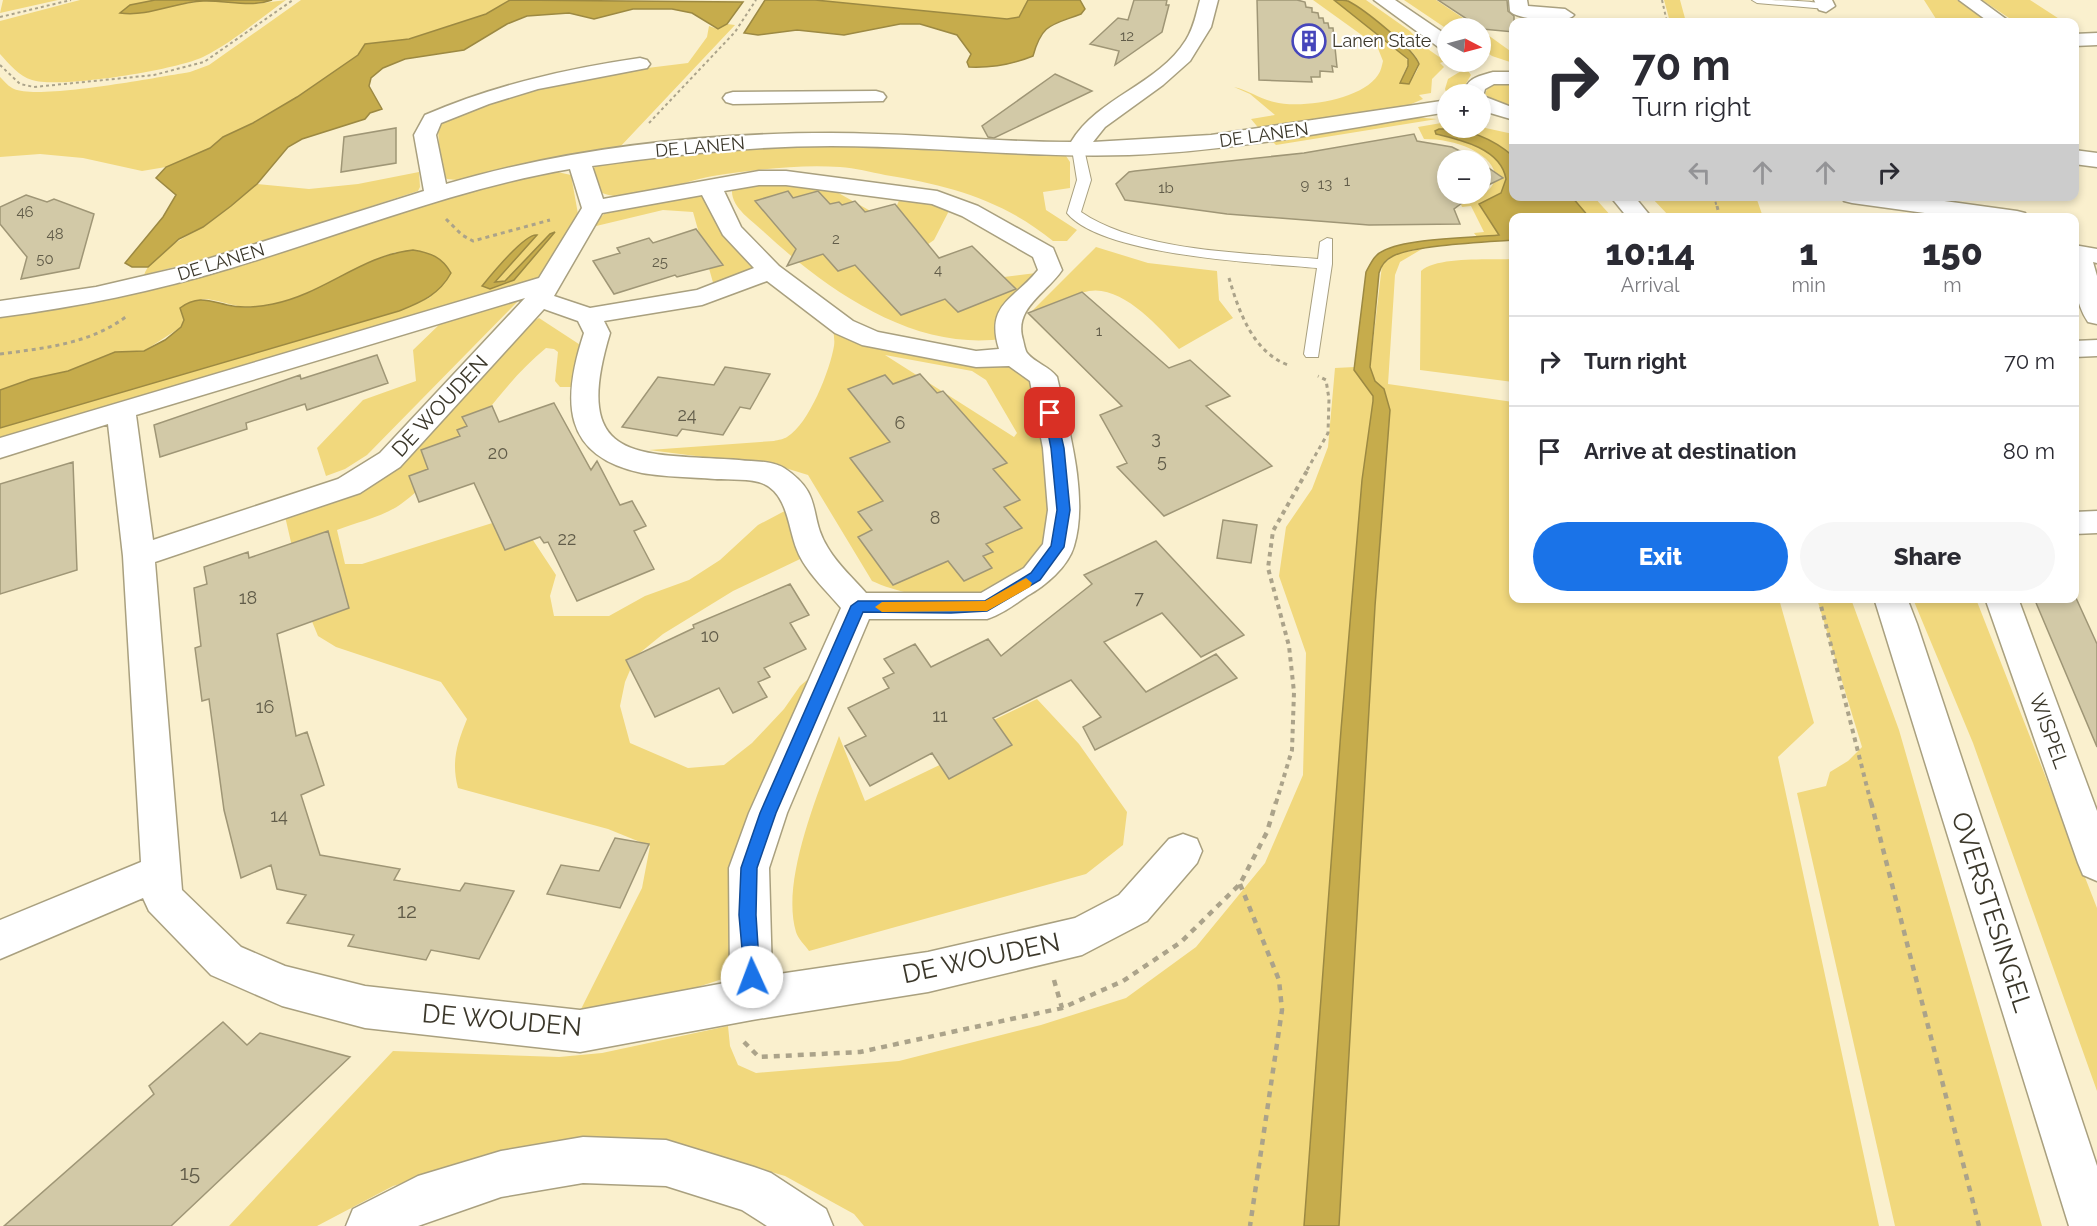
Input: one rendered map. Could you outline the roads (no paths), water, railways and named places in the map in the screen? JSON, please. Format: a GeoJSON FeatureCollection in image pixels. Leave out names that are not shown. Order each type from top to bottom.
{"type":"FeatureCollection","features":[{"type":"Feature","properties":{"kind":"street"},"geometry":{"type":"LineString","coordinates":[[1078,149],[1095,124],[1125,105],[1158,78],[1191,45],[1202,27],[1209,0]]}},
{"type":"Feature","properties":{"kind":"street"},"geometry":{"type":"LineString","coordinates":[[1383,0],[1437,37]]}},
{"type":"Feature","properties":{"kind":"street"},"geometry":{"type":"LineString","coordinates":[[1518,0],[1520,11],[1565,13]]}},
{"type":"Feature","properties":{"kind":"street"},"geometry":{"type":"LineString","coordinates":[[1968,0],[1995,18]]}},
{"type":"Feature","properties":{"kind":"street"},"geometry":{"type":"LineString","coordinates":[[2079,40],[2097,39]]}},
{"type":"Feature","properties":{"kind":"street"},"geometry":{"type":"LineString","coordinates":[[436,194],[425,135],[432,119],[511,90],[573,75],[640,64]]}},
{"type":"Feature","properties":{"kind":"street"},"geometry":{"type":"LineString","coordinates":[[1484,72],[1491,78]]}},
{"type":"Feature","properties":{"kind":"street"},"geometry":{"type":"LineString","coordinates":[[1480,84],[1491,78],[1509,78]]}},
{"type":"Feature","properties":{"kind":"street"},"geometry":{"type":"LineString","coordinates":[[825,141],[833,97]]}},
{"type":"Feature","properties":{"kind":"street"},"geometry":{"type":"LineString","coordinates":[[733,98],[876,97]]}},
{"type":"Feature","properties":{"kind":"street","name":"DE LANEN"},"geometry":{"type":"LineString","coordinates":[[0,309],[79,297],[198,270],[436,194],[579,161],[629,154],[773,142],[825,141],[1078,149],[1206,142],[1437,108]]}},
{"type":"Feature","properties":{"kind":"street"},"geometry":{"type":"LineString","coordinates":[[1491,108],[1509,113]]}},
{"type":"Feature","properties":{"kind":"street"},"geometry":{"type":"LineString","coordinates":[[2079,158],[2097,160]]}},
{"type":"Feature","properties":{"kind":"street"},"geometry":{"type":"LineString","coordinates":[[579,161],[592,212],[759,178],[786,178],[937,198],[970,211],[1044,253],[1050,270],[1042,284],[1017,302],[1007,324],[1015,357]]}},
{"type":"Feature","properties":{"kind":"street"},"geometry":{"type":"LineString","coordinates":[[0,448],[122,411],[543,292],[588,316],[597,333],[590,355],[584,400],[593,437],[612,453],[643,463],[770,473],[793,489],[813,552],[858,606],[951,608],[987,606],[1035,576],[1058,547],[1064,510],[1058,448],[1043,377],[1015,357],[976,358],[871,339],[844,327],[770,271],[730,230],[710,187]]}},
{"type":"Feature","properties":{"kind":"street"},"geometry":{"type":"LineString","coordinates":[[1626,201],[1636,213]]}},
{"type":"Feature","properties":{"kind":"street"},"geometry":{"type":"LineString","coordinates":[[1890,201],[1980,213]]}},
{"type":"Feature","properties":{"kind":"street","name":"DE WOUDEN"},"geometry":{"type":"LineString","coordinates":[[139,556],[350,486],[390,460],[543,292],[592,212]]}},
{"type":"Feature","properties":{"kind":"street"},"geometry":{"type":"LineString","coordinates":[[2083,253],[2097,316]]}},
{"type":"Feature","properties":{"kind":"street"},"geometry":{"type":"LineString","coordinates":[[588,316],[702,297],[770,271]]}},
{"type":"Feature","properties":{"kind":"street"},"geometry":{"type":"LineString","coordinates":[[2079,350],[2097,348]]}},
{"type":"Feature","properties":{"kind":"street","name":"DE WOUDEN"},"geometry":{"type":"LineString","coordinates":[[122,411],[139,556],[163,898],[226,961],[282,986],[365,1007],[580,1031],[752,999],[928,972],[1082,936],[1133,908],[1183,851]]}},
{"type":"Feature","properties":{"kind":"street"},"geometry":{"type":"LineString","coordinates":[[2079,523],[2097,522]]}},
{"type":"Feature","properties":{"kind":"street","name":"OVERSTESINGEL"},"geometry":{"type":"LineString","coordinates":[[1892,603],[2093,1226]]}},
{"type":"Feature","properties":{"kind":"street","name":"WISPEL"},"geometry":{"type":"LineString","coordinates":[[2003,603],[2097,863]]}},
{"type":"Feature","properties":{"kind":"street"},"geometry":{"type":"LineString","coordinates":[[752,999],[748,915],[749,868],[768,813],[858,606]]}},
{"type":"Feature","properties":{"kind":"street"},"geometry":{"type":"LineString","coordinates":[[0,940],[160,872]]}},
{"type":"Feature","properties":{"kind":"street"},"geometry":{"type":"LineString","coordinates":[[370,1226],[418,1200],[501,1173],[584,1160],[666,1163],[754,1190],[809,1226]]}},
{"type":"Feature","properties":{"kind":"lane"},"geometry":{"type":"LineString","coordinates":[[1757,0],[1824,3]]}},
{"type":"Feature","properties":{"kind":"lane"},"geometry":{"type":"LineString","coordinates":[[1078,149],[1084,180],[1074,213],[1082,222],[1096,230],[1134,241],[1325,264]]}},
{"type":"Feature","properties":{"kind":"lane"},"geometry":{"type":"LineString","coordinates":[[1312,354],[1327,242]]}},
{"type":"Feature","properties":{"kind":"place","name":"Lanen State"},"geometry":{"type":"Point","coordinates":[1309,41]}}]}
